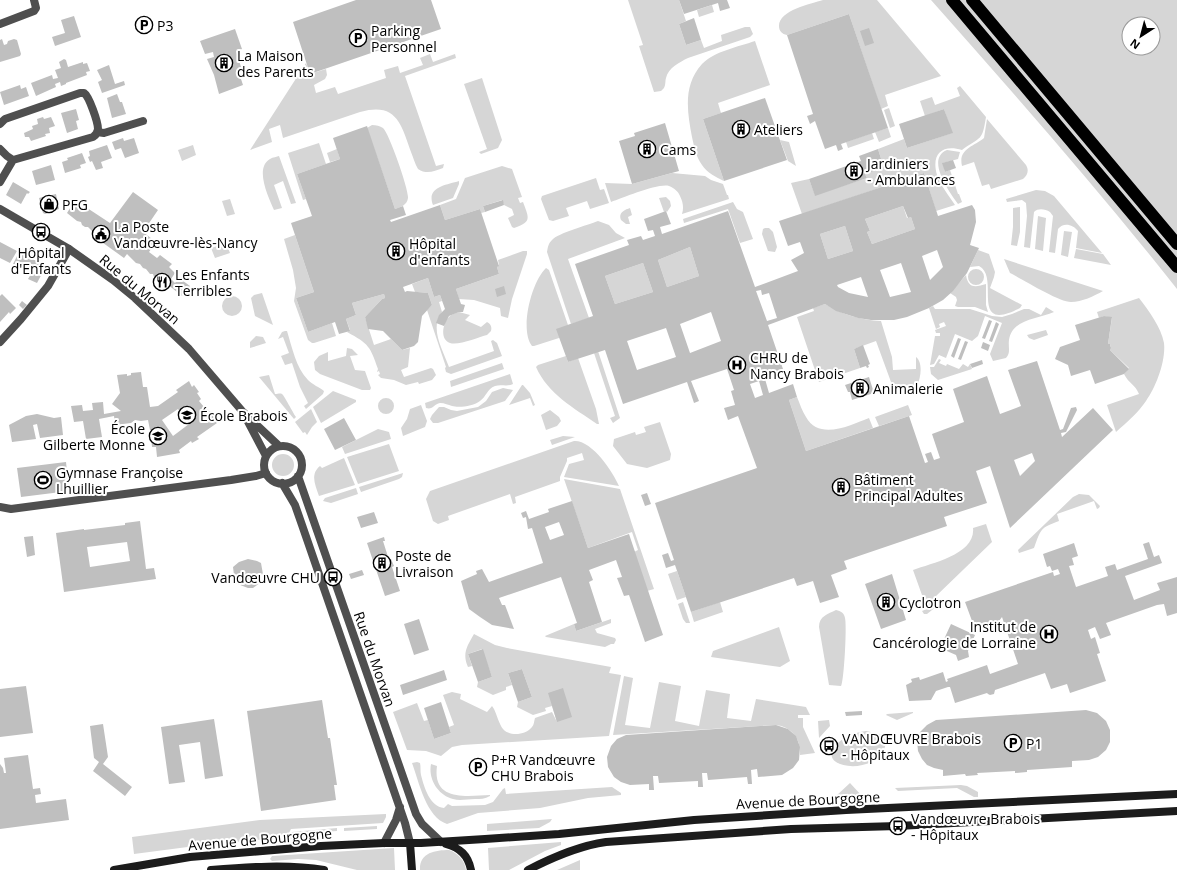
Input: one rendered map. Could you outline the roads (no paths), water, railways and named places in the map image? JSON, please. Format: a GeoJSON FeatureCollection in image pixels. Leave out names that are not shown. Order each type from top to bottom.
{"type":"FeatureCollection","features":[{"type":"Feature","properties":{"kind":"highway"},"geometry":{"type":"LineString","coordinates":[[952,0],[1177,267]]}},
{"type":"Feature","properties":{"kind":"highway"},"geometry":{"type":"LineString","coordinates":[[972,0],[1177,244]]}},
{"type":"Feature","properties":{"kind":"main road","name":"Avenue de Bourgogne"},"geometry":{"type":"LineString","coordinates":[[114,870],[190,857],[321,846],[441,842],[559,834],[751,815],[802,814],[1177,794]]}},
{"type":"Feature","properties":{"kind":"main road","name":"Avenue de Bourgogne"},"geometry":{"type":"LineString","coordinates":[[528,870],[566,852],[606,842],[791,829],[898,826],[1177,811]]}},
{"type":"Feature","properties":{"kind":"main road","name":"Avenue de Bourgogne"},"geometry":{"type":"LineString","coordinates":[[441,842],[460,849],[467,858],[471,870]]}},
{"type":"Feature","properties":{"kind":"main road"},"geometry":{"type":"LineString","coordinates":[[410,843],[412,870]]}},
{"type":"Feature","properties":{"kind":"main road","name":"Avenue de Bourgogne"},"geometry":{"type":"LineString","coordinates":[[211,870],[232,868],[304,867],[324,870]]}},
{"type":"Feature","properties":{"kind":"street"},"geometry":{"type":"LineString","coordinates":[[0,24],[34,11],[36,8],[34,0]]}},
{"type":"Feature","properties":{"kind":"street"},"geometry":{"type":"LineString","coordinates":[[0,124],[5,120],[80,93],[84,93],[88,97],[97,125],[97,132],[93,137],[13,160],[0,182]]}},
{"type":"Feature","properties":{"kind":"street"},"geometry":{"type":"LineString","coordinates":[[97,132],[104,133],[143,121]]}},
{"type":"Feature","properties":{"kind":"street"},"geometry":{"type":"LineString","coordinates":[[0,149],[13,160]]}},
{"type":"Feature","properties":{"kind":"street","name":"Rue du Morvan"},"geometry":{"type":"LineString","coordinates":[[0,209],[68,249],[113,280],[135,298],[189,349],[243,412],[279,446]]}},
{"type":"Feature","properties":{"kind":"street"},"geometry":{"type":"LineString","coordinates":[[1,340],[21,319],[48,286],[68,249]]}},
{"type":"Feature","properties":{"kind":"street","name":"Rue du Morvan"},"geometry":{"type":"LineString","coordinates":[[243,412],[266,456]]}},
{"type":"Feature","properties":{"kind":"street"},"geometry":{"type":"LineString","coordinates":[[279,446],[292,448],[298,453],[302,466],[298,476],[294,480],[282,484],[270,478],[266,473],[264,466],[266,456],[273,449],[279,446]]}},
{"type":"Feature","properties":{"kind":"street"},"geometry":{"type":"LineString","coordinates":[[0,507],[11,509],[231,480],[266,473]]}},
{"type":"Feature","properties":{"kind":"street","name":"Rue du Morvan"},"geometry":{"type":"LineString","coordinates":[[298,476],[416,814],[422,824],[441,842]]}},
{"type":"Feature","properties":{"kind":"street","name":"Rue du Morvan"},"geometry":{"type":"LineString","coordinates":[[282,484],[290,495],[297,512],[400,807],[410,843]]}},
{"type":"Feature","properties":{"kind":"street"},"geometry":{"type":"LineString","coordinates":[[384,843],[394,825],[400,807]]}},
{"type":"Feature","properties":{"kind":"place","name":"P3"},"geometry":{"type":"Point","coordinates":[144,25]}},
{"type":"Feature","properties":{"kind":"place","name":"Parking Personnel"},"geometry":{"type":"Point","coordinates":[358,38]}},
{"type":"Feature","properties":{"kind":"place","name":"La Maison des Parents"},"geometry":{"type":"Point","coordinates":[224,63]}},
{"type":"Feature","properties":{"kind":"place","name":"Ateliers"},"geometry":{"type":"Point","coordinates":[741,129]}},
{"type":"Feature","properties":{"kind":"place","name":"Cams"},"geometry":{"type":"Point","coordinates":[647,149]}},
{"type":"Feature","properties":{"kind":"place","name":"Jardiniers - Ambulances"},"geometry":{"type":"Point","coordinates":[854,171]}},
{"type":"Feature","properties":{"kind":"place","name":"PFG"},"geometry":{"type":"Point","coordinates":[49,204]}},
{"type":"Feature","properties":{"kind":"place","name":"Hôpital d'Enfants"},"geometry":{"type":"Point","coordinates":[41,232]}},
{"type":"Feature","properties":{"kind":"place","name":"La Poste Vandœuvre-lès-Nancy"},"geometry":{"type":"Point","coordinates":[101,234]}},
{"type":"Feature","properties":{"kind":"place","name":"Hôpital d'enfants"},"geometry":{"type":"Point","coordinates":[396,251]}},
{"type":"Feature","properties":{"kind":"place","name":"Les Enfants Terribles"},"geometry":{"type":"Point","coordinates":[162,282]}},
{"type":"Feature","properties":{"kind":"place","name":"CHRU de Nancy Brabois"},"geometry":{"type":"Point","coordinates":[737,365]}},
{"type":"Feature","properties":{"kind":"place","name":"Animalerie"},"geometry":{"type":"Point","coordinates":[860,388]}},
{"type":"Feature","properties":{"kind":"place","name":"École Brabois"},"geometry":{"type":"Point","coordinates":[187,415]}},
{"type":"Feature","properties":{"kind":"place","name":"École Gilberte Monne"},"geometry":{"type":"Point","coordinates":[158,436]}},
{"type":"Feature","properties":{"kind":"place","name":"Gymnase Françoise Lhuillier"},"geometry":{"type":"Point","coordinates":[43,480]}},
{"type":"Feature","properties":{"kind":"place","name":"Bâtiment Principal Adultes"},"geometry":{"type":"Point","coordinates":[841,487]}},
{"type":"Feature","properties":{"kind":"place","name":"Poste de Livraison"},"geometry":{"type":"Point","coordinates":[382,563]}},
{"type":"Feature","properties":{"kind":"place","name":"Vandœuvre CHU"},"geometry":{"type":"Point","coordinates":[333,577]}},
{"type":"Feature","properties":{"kind":"place","name":"Cyclotron"},"geometry":{"type":"Point","coordinates":[886,602]}},
{"type":"Feature","properties":{"kind":"place","name":"Institut de Cancérologie de Lorraine"},"geometry":{"type":"Point","coordinates":[1049,634]}},
{"type":"Feature","properties":{"kind":"place","name":"P1"},"geometry":{"type":"Point","coordinates":[1013,743]}},
{"type":"Feature","properties":{"kind":"place","name":"VANDŒUVRE Brabois - Hôpitaux"},"geometry":{"type":"Point","coordinates":[829,746]}},
{"type":"Feature","properties":{"kind":"place","name":"P+R Vandœuvre CHU Brabois"},"geometry":{"type":"Point","coordinates":[478,767]}},
{"type":"Feature","properties":{"kind":"place","name":"Vandœuvre Brabois - Hôpitaux"},"geometry":{"type":"Point","coordinates":[898,826]}}]}
